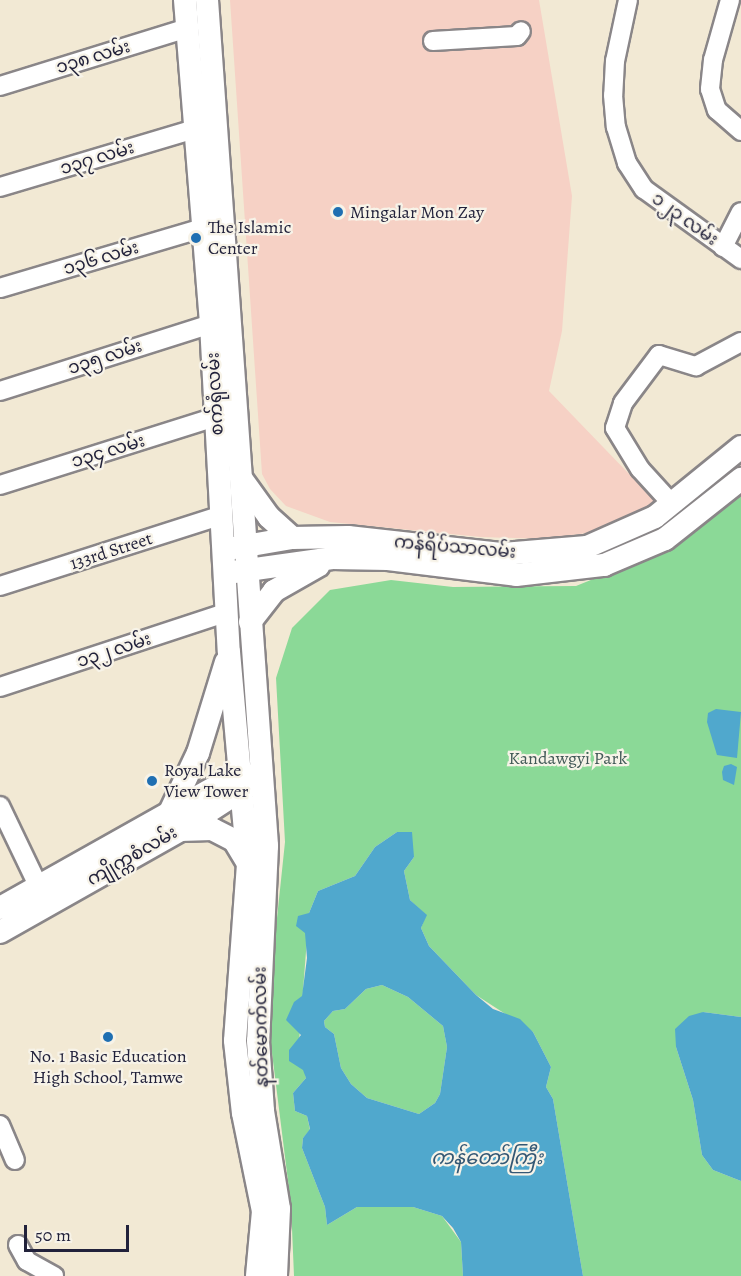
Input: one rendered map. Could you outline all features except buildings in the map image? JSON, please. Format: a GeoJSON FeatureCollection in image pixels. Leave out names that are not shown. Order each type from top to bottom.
{"type":"FeatureCollection","features":[{"type":"Feature","properties":{"kind":"main road","name":"စက်ရုံလမ်း"},"geometry":{"type":"LineString","coordinates":[[185,0],[211,324],[229,652],[252,774]]}},
{"type":"Feature","properties":{"kind":"main road","name":"စက်ရုံလမ်း"},"geometry":{"type":"LineString","coordinates":[[207,0],[249,570],[252,774]]}},
{"type":"Feature","properties":{"kind":"main road","name":"ကန်ရိပ်သာလမ်း"},"geometry":{"type":"LineString","coordinates":[[224,550],[292,538],[348,537],[443,557],[586,547],[642,525],[672,504],[741,447]]}},
{"type":"Feature","properties":{"kind":"main road"},"geometry":{"type":"LineString","coordinates":[[226,573],[332,558],[443,557],[516,574],[604,565],[665,539],[741,479]]}},
{"type":"Feature","properties":{"kind":"main road"},"geometry":{"type":"LineString","coordinates":[[243,481],[269,516],[292,538]]}},
{"type":"Feature","properties":{"kind":"main road"},"geometry":{"type":"LineString","coordinates":[[250,622],[274,591],[332,558]]}},
{"type":"Feature","properties":{"kind":"main road"},"geometry":{"type":"LineString","coordinates":[[229,652],[175,822],[212,829],[234,840],[248,864]]}},
{"type":"Feature","properties":{"kind":"main road","name":"ကျိုက္ကစံလမ်း"},"geometry":{"type":"LineString","coordinates":[[0,932],[42,895],[175,822],[252,774]]}},
{"type":"Feature","properties":{"kind":"main road","name":"နတ်မောက်လမ်း"},"geometry":{"type":"LineString","coordinates":[[252,774],[236,1041],[243,1113],[263,1211],[257,1276]]}},
{"type":"Feature","properties":{"kind":"main road","name":"နတ်မောက်လမ်း"},"geometry":{"type":"LineString","coordinates":[[252,774],[267,846],[258,1041],[263,1112],[279,1209],[276,1276]]}},
{"type":"Feature","properties":{"kind":"main road"},"geometry":{"type":"LineString","coordinates":[[0,908],[42,895]]}},
{"type":"Feature","properties":{"kind":"street","name":"၁၂၃ လမ်း"},"geometry":{"type":"LineString","coordinates":[[628,0],[615,61],[613,95],[616,127],[627,163],[644,189],[741,259]]}},
{"type":"Feature","properties":{"kind":"street"},"geometry":{"type":"LineString","coordinates":[[730,0],[712,60],[710,89],[717,110],[741,131]]}},
{"type":"Feature","properties":{"kind":"street","name":"၁၃၈ လမ်း"},"geometry":{"type":"LineString","coordinates":[[0,86],[187,28]]}},
{"type":"Feature","properties":{"kind":"street"},"geometry":{"type":"LineString","coordinates":[[433,40],[517,36],[521,31]]}},
{"type":"Feature","properties":{"kind":"street","name":"၁၃၇ လမ်း"},"geometry":{"type":"LineString","coordinates":[[0,187],[194,129]]}},
{"type":"Feature","properties":{"kind":"street"},"geometry":{"type":"LineString","coordinates":[[723,247],[741,212]]}},
{"type":"Feature","properties":{"kind":"street","name":"၁၃၆ လမ်း"},"geometry":{"type":"LineString","coordinates":[[0,288],[202,228]]}},
{"type":"Feature","properties":{"kind":"street","name":"၁၃၅ လမ်း"},"geometry":{"type":"LineString","coordinates":[[0,391],[211,324]]}},
{"type":"Feature","properties":{"kind":"street"},"geometry":{"type":"LineString","coordinates":[[672,504],[640,469],[615,428],[623,403],[659,355],[696,366],[741,342]]}},
{"type":"Feature","properties":{"kind":"street","name":"၁၃၄ လမ်း"},"geometry":{"type":"LineString","coordinates":[[0,485],[216,417]]}},
{"type":"Feature","properties":{"kind":"street","name":"133rd Street"},"geometry":{"type":"LineString","coordinates":[[0,586],[222,515]]}},
{"type":"Feature","properties":{"kind":"street","name":"၁၃၂ လမ်း"},"geometry":{"type":"LineString","coordinates":[[0,687],[228,612]]}},
{"type":"Feature","properties":{"kind":"street"},"geometry":{"type":"LineString","coordinates":[[0,806],[8,843],[42,895]]}},
{"type":"Feature","properties":{"kind":"street"},"geometry":{"type":"LineString","coordinates":[[0,1125],[15,1160]]}},
{"type":"Feature","properties":{"kind":"street"},"geometry":{"type":"LineString","coordinates":[[18,1245],[27,1261],[54,1276]]}},
{"type":"Feature","properties":{"kind":"shaded area"},"geometry":{"type":"Polygon","coordinates":[[[230,0],[539,0],[572,196],[562,331],[549,391],[658,504],[630,520],[587,533],[544,539],[481,537],[330,522],[286,506],[270,489],[262,474],[230,0]]]}},
{"type":"Feature","properties":{"kind":"green space","name":"Kandawgyi Park"},"geometry":{"type":"Polygon","coordinates":[[[741,492],[741,1017],[703,1012],[676,1047],[693,1100],[702,1155],[713,1170],[741,1181],[741,1276],[583,1276],[553,1099],[546,1087],[551,1067],[533,1032],[476,995],[429,946],[421,928],[426,915],[410,900],[404,871],[414,857],[397,832],[375,847],[355,876],[318,891],[309,913],[299,1042],[306,1078],[293,1093],[295,1111],[307,1116],[310,1130],[303,1138],[302,1148],[325,1207],[327,1225],[357,1207],[413,1207],[442,1216],[461,1242],[463,1276],[294,1276],[291,1205],[267,1013],[285,842],[276,678],[292,628],[330,590],[391,580],[453,587],[576,586],[660,552],[741,492]]]}},
{"type":"Feature","properties":{"kind":"green space"},"geometry":{"type":"Polygon","coordinates":[[[382,985],[408,997],[443,1026],[447,1047],[440,1094],[435,1103],[419,1114],[367,1098],[351,1084],[341,1068],[334,1034],[325,1027],[324,1021],[333,1011],[345,1009],[366,989],[382,985]]]}},
{"type":"Feature","properties":{"kind":"water"},"geometry":{"type":"Polygon","coordinates":[[[716,709],[741,712],[737,758],[717,755],[707,722],[708,713],[716,709]]]}},
{"type":"Feature","properties":{"kind":"water"},"geometry":{"type":"Polygon","coordinates":[[[731,764],[737,767],[734,785],[723,780],[724,766],[731,764]]]}},
{"type":"Feature","properties":{"kind":"water","name":"ကန်တော်ကြီး"},"geometry":{"type":"Polygon","coordinates":[[[397,832],[412,832],[414,857],[404,871],[410,900],[427,915],[421,928],[429,946],[476,995],[493,1009],[520,1019],[533,1032],[551,1067],[546,1087],[553,1099],[583,1276],[463,1276],[461,1242],[453,1228],[442,1216],[413,1207],[357,1207],[327,1225],[325,1207],[302,1148],[303,1138],[310,1129],[307,1116],[295,1111],[293,1093],[306,1078],[303,1070],[289,1061],[289,1050],[301,1035],[286,1020],[294,1002],[302,996],[307,958],[305,933],[296,926],[298,916],[309,913],[318,891],[355,876],[375,847],[397,832]],[[382,985],[366,989],[345,1009],[333,1011],[324,1021],[325,1027],[334,1034],[341,1068],[351,1084],[367,1098],[419,1114],[435,1103],[440,1094],[447,1047],[443,1026],[408,997],[382,985]]]}},
{"type":"Feature","properties":{"kind":"water"},"geometry":{"type":"Polygon","coordinates":[[[703,1012],[741,1017],[741,1181],[713,1170],[702,1155],[693,1100],[676,1047],[675,1029],[689,1016],[703,1012]]]}},
{"type":"Feature","properties":{"kind":"place","name":"Mingalar Mon Zay"},"geometry":{"type":"Point","coordinates":[338,212]}},
{"type":"Feature","properties":{"kind":"place","name":"The Islamic Center"},"geometry":{"type":"Point","coordinates":[196,238]}},
{"type":"Feature","properties":{"kind":"place","name":"Royal Lake View Tower"},"geometry":{"type":"Point","coordinates":[152,781]}},
{"type":"Feature","properties":{"kind":"place","name":"No. 1 Basic Education High School, Tamwe"},"geometry":{"type":"Point","coordinates":[108,1037]}}]}
